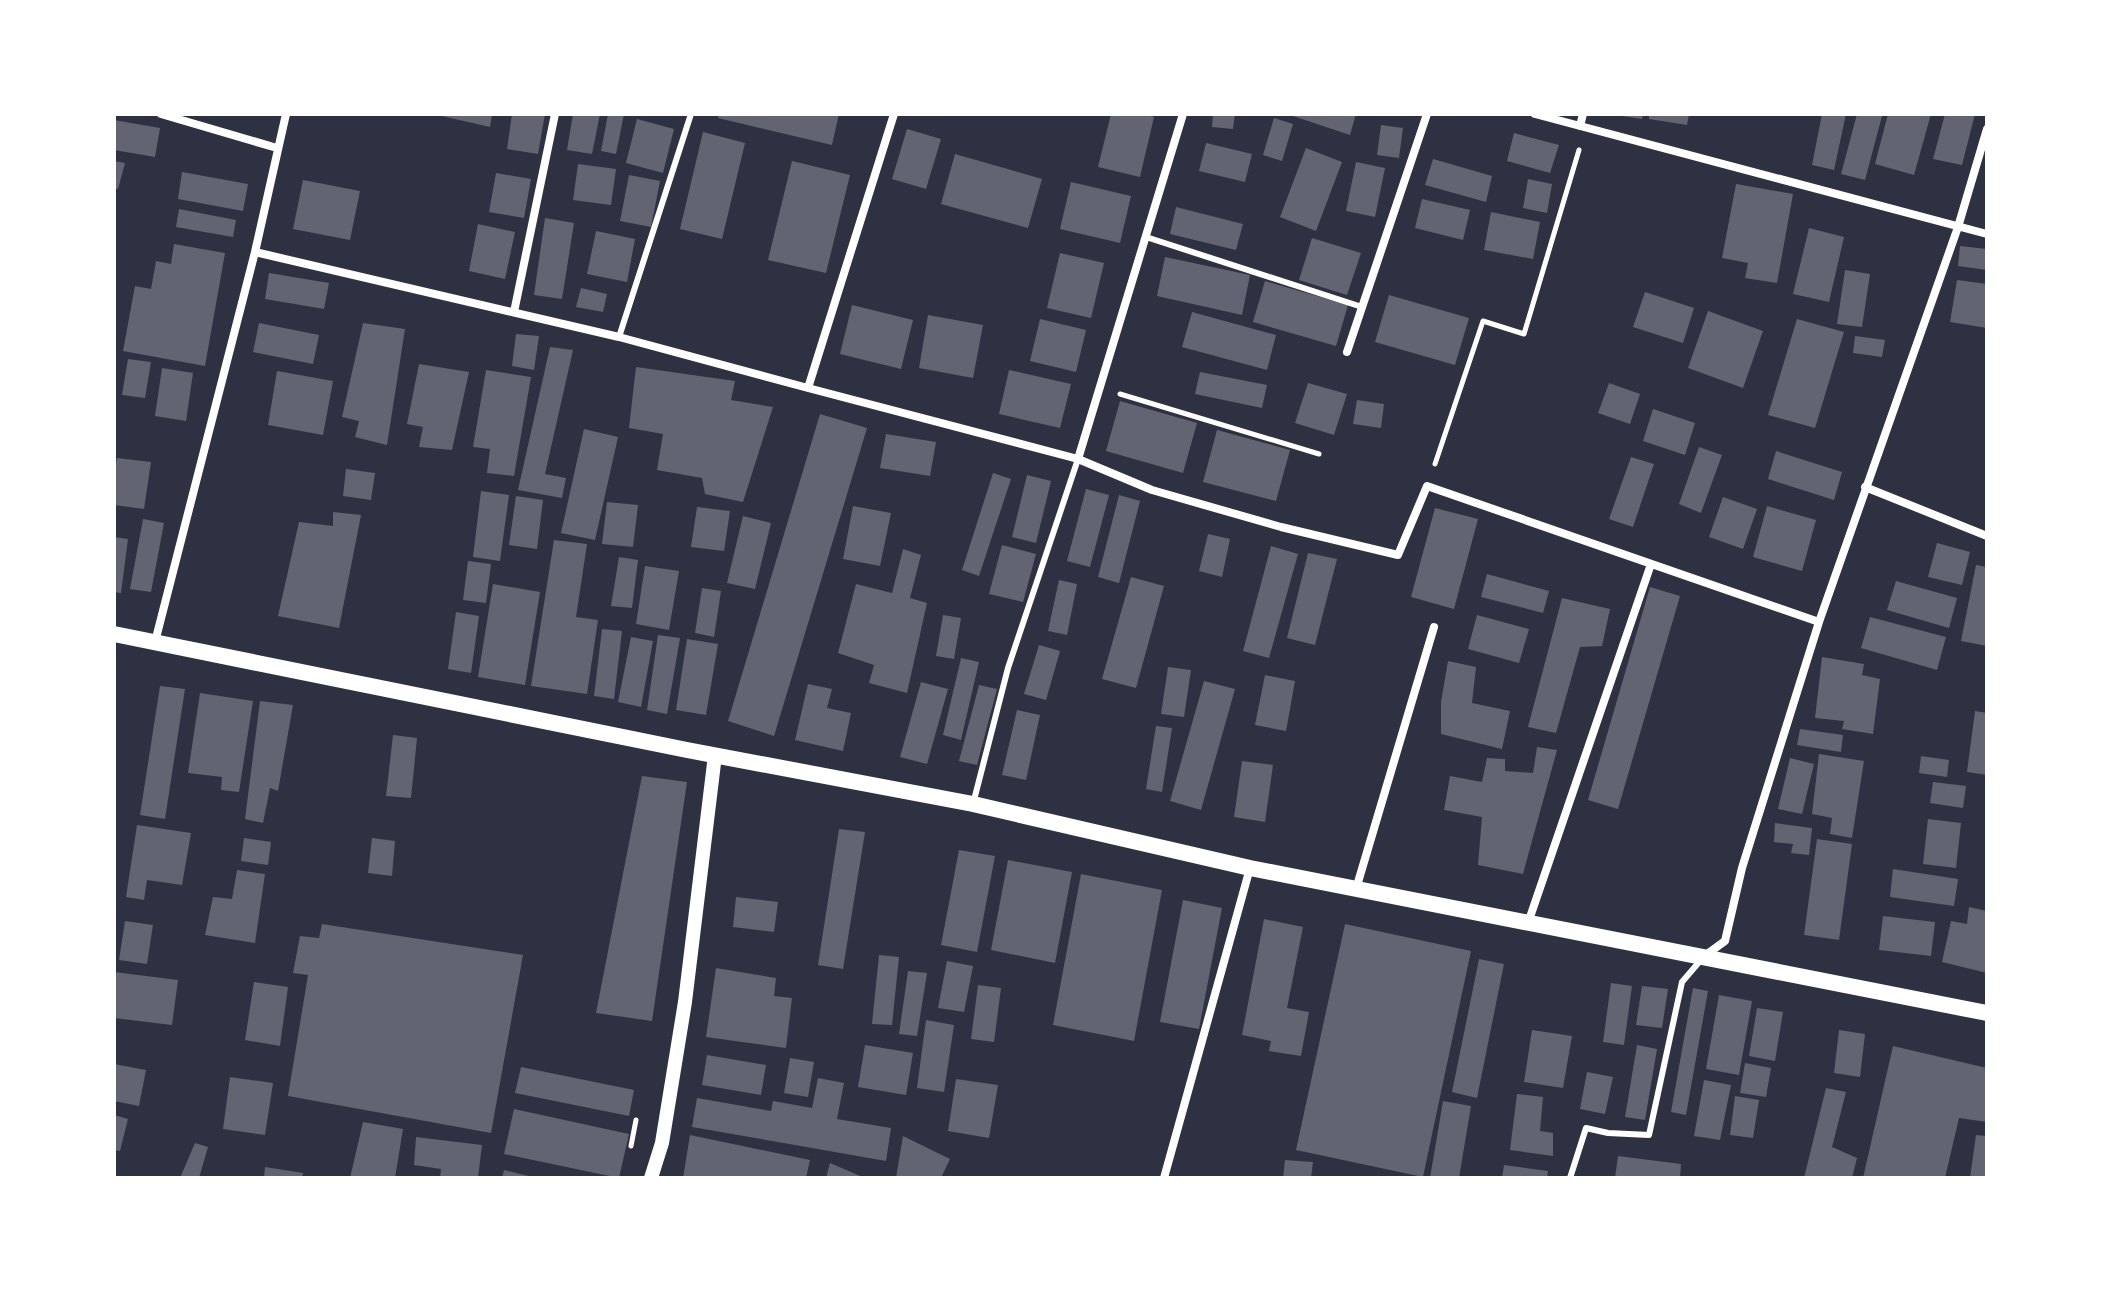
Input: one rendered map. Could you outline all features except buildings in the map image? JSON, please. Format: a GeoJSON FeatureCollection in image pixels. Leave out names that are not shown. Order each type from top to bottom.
{"type":"FeatureCollection","features":[{"type":"Feature","properties":{"kind":"main road"},"geometry":{"type":"LineString","coordinates":[[114,634],[973,804],[1250,868],[1987,1013]]}},
{"type":"Feature","properties":{"kind":"street"},"geometry":{"type":"LineString","coordinates":[[161,114],[277,148]]}},
{"type":"Feature","properties":{"kind":"street"},"geometry":{"type":"LineString","coordinates":[[155,642],[255,252],[286,114]]}},
{"type":"Feature","properties":{"kind":"street"},"geometry":{"type":"LineString","coordinates":[[514,312],[555,114]]}},
{"type":"Feature","properties":{"kind":"street"},"geometry":{"type":"LineString","coordinates":[[808,388],[894,114]]}},
{"type":"Feature","properties":{"kind":"street"},"geometry":{"type":"LineString","coordinates":[[1078,459],[1183,114]]}},
{"type":"Feature","properties":{"kind":"street"},"geometry":{"type":"LineString","coordinates":[[1347,352],[1427,114]]}},
{"type":"Feature","properties":{"kind":"street"},"geometry":{"type":"LineString","coordinates":[[1535,114],[1987,234]]}},
{"type":"Feature","properties":{"kind":"street"},"geometry":{"type":"LineString","coordinates":[[1580,126],[1583,114]]}},
{"type":"Feature","properties":{"kind":"street"},"geometry":{"type":"LineString","coordinates":[[1703,958],[1725,941],[1742,868],[1819,622],[1958,227],[1987,129]]}},
{"type":"Feature","properties":{"kind":"street"},"geometry":{"type":"LineString","coordinates":[[255,252],[619,337],[1078,459],[1152,490],[1281,527],[1398,555],[1427,486],[1819,622]]}},
{"type":"Feature","properties":{"kind":"street"},"geometry":{"type":"LineString","coordinates":[[1865,487],[1987,536]]}},
{"type":"Feature","properties":{"kind":"street"},"geometry":{"type":"LineString","coordinates":[[1528,923],[1651,564]]}},
{"type":"Feature","properties":{"kind":"street"},"geometry":{"type":"LineString","coordinates":[[1356,889],[1434,627]]}},
{"type":"Feature","properties":{"kind":"street"},"geometry":{"type":"LineString","coordinates":[[651,1178],[662,1143],[685,1002],[715,755]]}},
{"type":"Feature","properties":{"kind":"street"},"geometry":{"type":"LineString","coordinates":[[1164,1178],[1250,868]]}},
{"type":"Feature","properties":{"kind":"lane"},"geometry":{"type":"LineString","coordinates":[[619,337],[691,114]]}},
{"type":"Feature","properties":{"kind":"lane"},"geometry":{"type":"LineString","coordinates":[[1146,237],[1362,307]]}},
{"type":"Feature","properties":{"kind":"lane"},"geometry":{"type":"LineString","coordinates":[[973,804],[1008,668],[1078,459]]}},
{"type":"Feature","properties":{"kind":"lane"},"geometry":{"type":"LineString","coordinates":[[1570,1178],[1586,1128],[1608,1133],[1649,1135],[1682,982],[1703,958]]}},
{"type":"Feature","properties":{"kind":"path"},"geometry":{"type":"LineString","coordinates":[[1427,486],[1483,321],[1524,334],[1583,137],[1580,126]]}},
{"type":"Feature","properties":{"kind":"path"},"geometry":{"type":"LineString","coordinates":[[1100,388],[1319,454]]}}]}
